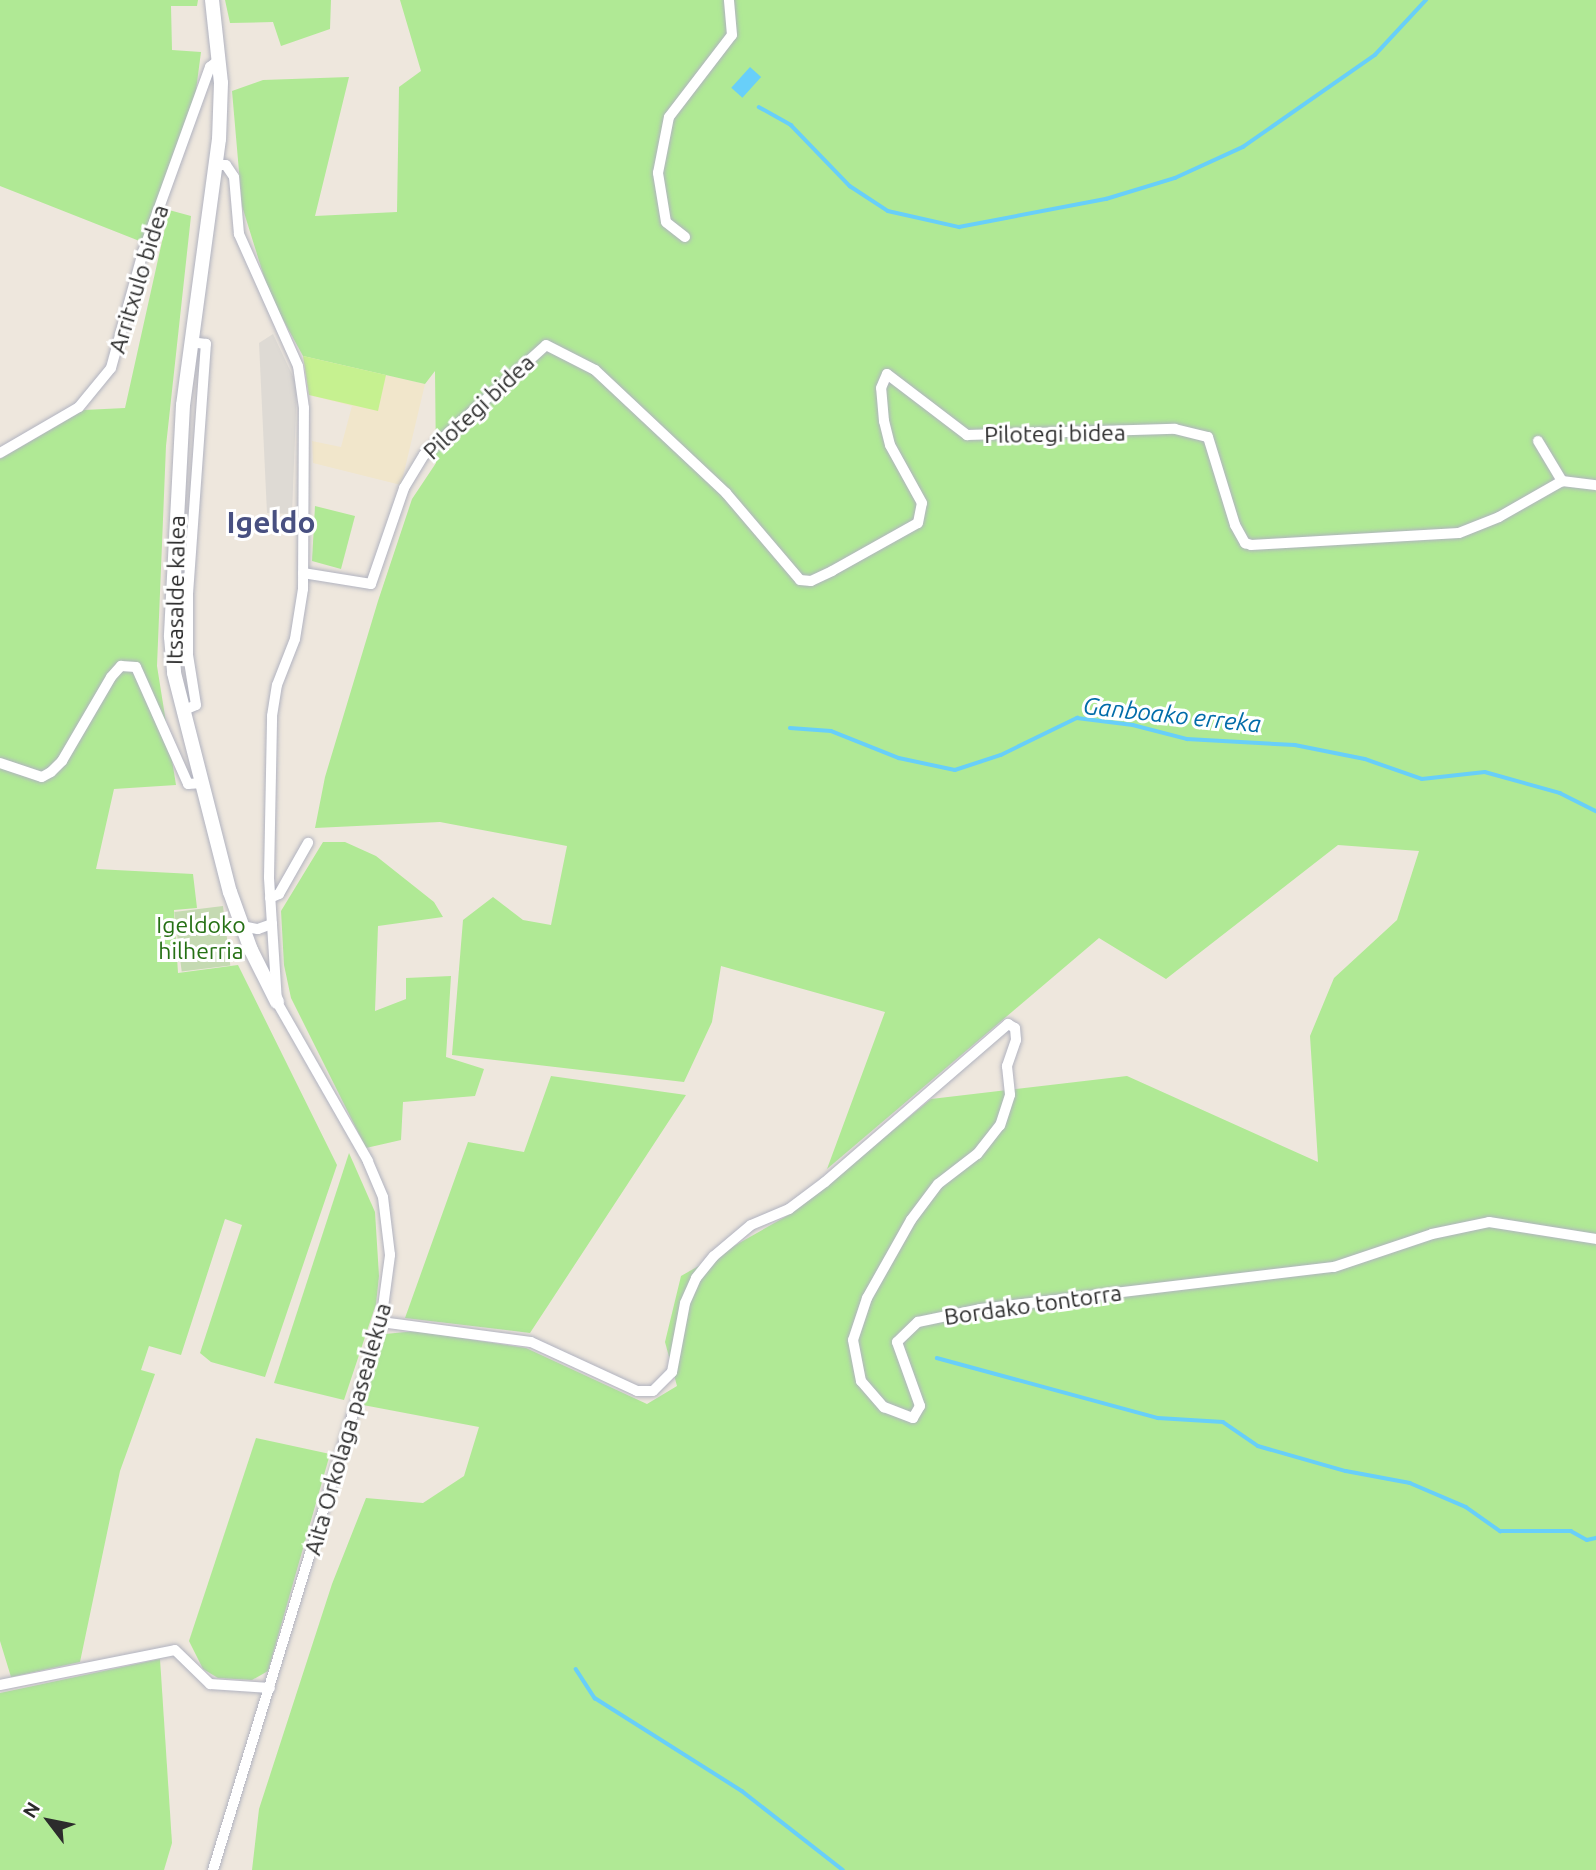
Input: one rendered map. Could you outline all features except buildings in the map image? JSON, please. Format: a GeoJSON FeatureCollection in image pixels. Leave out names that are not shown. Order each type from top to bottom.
{"type":"FeatureCollection","features":[{"type":"Feature","properties":{"kind":"street"},"geometry":{"type":"LineString","coordinates":[[685,237],[666,222],[658,173],[669,117],[732,36],[729,0]]}},
{"type":"Feature","properties":{"kind":"street","name":"Itsasalde kalea"},"geometry":{"type":"LineString","coordinates":[[212,1],[219,61],[217,164],[190,342],[171,637],[182,711],[242,926],[276,1002]]}},
{"type":"Feature","properties":{"kind":"street","name":"Arritxulo bidea"},"geometry":{"type":"LineString","coordinates":[[0,453],[79,407],[111,368],[143,252],[210,67],[219,61]]}},
{"type":"Feature","properties":{"kind":"street","name":"Aita Orkolaga pasealekua"},"geometry":{"type":"LineString","coordinates":[[214,1870],[381,1322],[390,1255],[383,1197],[368,1160],[276,1002],[270,898],[272,716],[277,685],[295,639],[303,573],[305,545],[302,385],[239,234],[234,177],[226,165],[217,164]]}},
{"type":"Feature","properties":{"kind":"street","name":"Pilotegi bidea"},"geometry":{"type":"LineString","coordinates":[[303,573],[371,584],[404,488],[424,455],[546,345],[595,370],[726,493],[800,580],[811,581],[832,571],[918,523],[922,503],[890,446],[884,421],[881,388],[887,374],[967,435],[1175,429],[1208,437],[1235,525],[1245,543],[1251,545],[1460,533],[1499,517],[1562,481]]}},
{"type":"Feature","properties":{"kind":"street"},"geometry":{"type":"LineString","coordinates":[[1538,441],[1562,481],[1596,485]]}},
{"type":"Feature","properties":{"kind":"street"},"geometry":{"type":"LineString","coordinates":[[0,763],[42,777],[51,772],[62,761],[111,677],[121,666],[136,667],[188,784],[202,783]]}},
{"type":"Feature","properties":{"kind":"street"},"geometry":{"type":"LineString","coordinates":[[270,898],[279,894],[309,843]]}},
{"type":"Feature","properties":{"kind":"street"},"geometry":{"type":"LineString","coordinates":[[242,926],[258,929],[272,924]]}},
{"type":"Feature","properties":{"kind":"street","name":"Bordako tontorra"},"geometry":{"type":"LineString","coordinates":[[381,1322],[531,1342],[637,1391],[664,1385],[672,1372],[685,1303],[696,1278],[714,1256],[751,1225],[789,1209],[825,1182],[1009,1024],[1015,1028],[1016,1040],[1007,1066],[1010,1095],[1000,1125],[977,1154],[938,1184],[911,1220],[867,1298],[853,1340],[861,1381],[884,1406],[913,1418],[920,1406],[897,1342],[918,1322],[980,1309],[1334,1267],[1432,1234],[1489,1223],[1596,1239]]}},
{"type":"Feature","properties":{"kind":"street"},"geometry":{"type":"LineString","coordinates":[[0,1685],[175,1650],[210,1684],[270,1688]]}},
{"type":"Feature","properties":{"kind":"shaded area"},"geometry":{"type":"Polygon","coordinates":[[[273,334],[297,385],[292,514],[267,513],[259,343],[273,334]]]}},
{"type":"Feature","properties":{"kind":"shaded area"},"geometry":{"type":"Polygon","coordinates":[[[303,356],[425,384],[401,485],[313,463],[312,441],[341,447],[352,406],[309,395],[303,356]]]}},
{"type":"Feature","properties":{"kind":"green space"},"geometry":{"type":"Polygon","coordinates":[[[0,0],[198,0],[197,6],[171,6],[172,50],[201,52],[195,98],[142,242],[0,186],[0,0]]]}},
{"type":"Feature","properties":{"kind":"green space"},"geometry":{"type":"Polygon","coordinates":[[[225,0],[331,0],[330,29],[281,46],[273,22],[230,23],[225,0]]]}},
{"type":"Feature","properties":{"kind":"green space"},"geometry":{"type":"Polygon","coordinates":[[[400,0],[1596,0],[1596,1870],[252,1870],[259,1809],[332,1584],[366,1498],[423,1503],[464,1476],[479,1427],[363,1405],[385,1334],[416,1331],[526,1348],[647,1404],[677,1386],[665,1342],[681,1276],[792,1213],[931,1099],[1127,1076],[1318,1162],[1310,1036],[1334,978],[1397,920],[1419,851],[1338,845],[1166,979],[1099,938],[827,1169],[885,1012],[721,966],[712,1022],[684,1082],[452,1055],[463,920],[493,897],[523,920],[551,925],[567,846],[440,822],[315,828],[325,777],[378,601],[412,499],[436,463],[435,371],[425,384],[303,356],[270,296],[242,206],[232,91],[263,80],[349,77],[315,216],[397,212],[399,87],[421,71],[400,0]]]}},
{"type":"Feature","properties":{"kind":"green space"},"geometry":{"type":"Polygon","coordinates":[[[169,210],[191,216],[166,446],[157,666],[176,785],[114,789],[96,869],[193,874],[197,908],[174,910],[178,973],[238,965],[337,1165],[265,1377],[211,1362],[200,1353],[242,1225],[225,1219],[181,1355],[149,1346],[141,1370],[155,1374],[120,1471],[80,1662],[11,1677],[0,1641],[0,459],[84,410],[125,408],[169,210]]]}},
{"type":"Feature","properties":{"kind":"green space"},"geometry":{"type":"Polygon","coordinates":[[[303,356],[386,375],[378,411],[309,395],[303,356]]]}},
{"type":"Feature","properties":{"kind":"green space"},"geometry":{"type":"Polygon","coordinates":[[[315,506],[355,516],[341,569],[312,561],[315,506]]]}},
{"type":"Feature","properties":{"kind":"green space"},"geometry":{"type":"Polygon","coordinates":[[[323,842],[345,842],[376,856],[434,902],[443,917],[378,926],[375,1011],[406,999],[406,978],[451,976],[446,1057],[484,1069],[475,1096],[403,1102],[401,1140],[366,1148],[291,998],[284,965],[281,911],[323,842]]]}},
{"type":"Feature","properties":{"kind":"green space","name":"Igeldoko hilherria"},"geometry":{"type":"Polygon","coordinates":[[[223,906],[230,966],[182,972],[174,912],[223,906]]]}},
{"type":"Feature","properties":{"kind":"green space"},"geometry":{"type":"Polygon","coordinates":[[[551,1076],[686,1095],[530,1333],[405,1318],[468,1142],[524,1152],[551,1076]]]}},
{"type":"Feature","properties":{"kind":"green space"},"geometry":{"type":"Polygon","coordinates":[[[349,1153],[375,1212],[379,1276],[376,1304],[344,1400],[274,1383],[349,1153]]]}},
{"type":"Feature","properties":{"kind":"green space"},"geometry":{"type":"Polygon","coordinates":[[[256,1438],[330,1454],[268,1671],[252,1680],[218,1678],[203,1669],[189,1641],[256,1438]]]}},
{"type":"Feature","properties":{"kind":"green space"},"geometry":{"type":"Polygon","coordinates":[[[160,1659],[172,1843],[164,1870],[0,1870],[0,1693],[160,1659]]]}},
{"type":"Feature","properties":{"kind":"water"},"geometry":{"type":"Polygon","coordinates":[[[750,67],[761,77],[742,98],[731,88],[750,67]]]}},
{"type":"Feature","properties":{"kind":"waterway"},"geometry":{"type":"LineString","coordinates":[[759,107],[791,125],[850,186],[888,211],[959,227],[1106,199],[1175,178],[1243,147],[1375,55],[1426,0]]}},
{"type":"Feature","properties":{"kind":"waterway","name":"Ganboako erreka"},"geometry":{"type":"LineString","coordinates":[[790,728],[831,731],[899,758],[955,770],[1001,755],[1077,718],[1133,725],[1187,739],[1295,745],[1365,759],[1422,779],[1485,772],[1560,793],[1596,811]]}},
{"type":"Feature","properties":{"kind":"waterway"},"geometry":{"type":"LineString","coordinates":[[937,1358],[1158,1418],[1223,1422],[1258,1446],[1346,1471],[1410,1483],[1466,1507],[1500,1531],[1571,1531],[1587,1540],[1596,1538]]}},
{"type":"Feature","properties":{"kind":"waterway"},"geometry":{"type":"LineString","coordinates":[[576,1669],[595,1698],[742,1791],[843,1870]]}},
{"type":"Feature","properties":{"kind":"district","name":"Igeldo"},"geometry":{"type":"Point","coordinates":[271,522]}}]}
